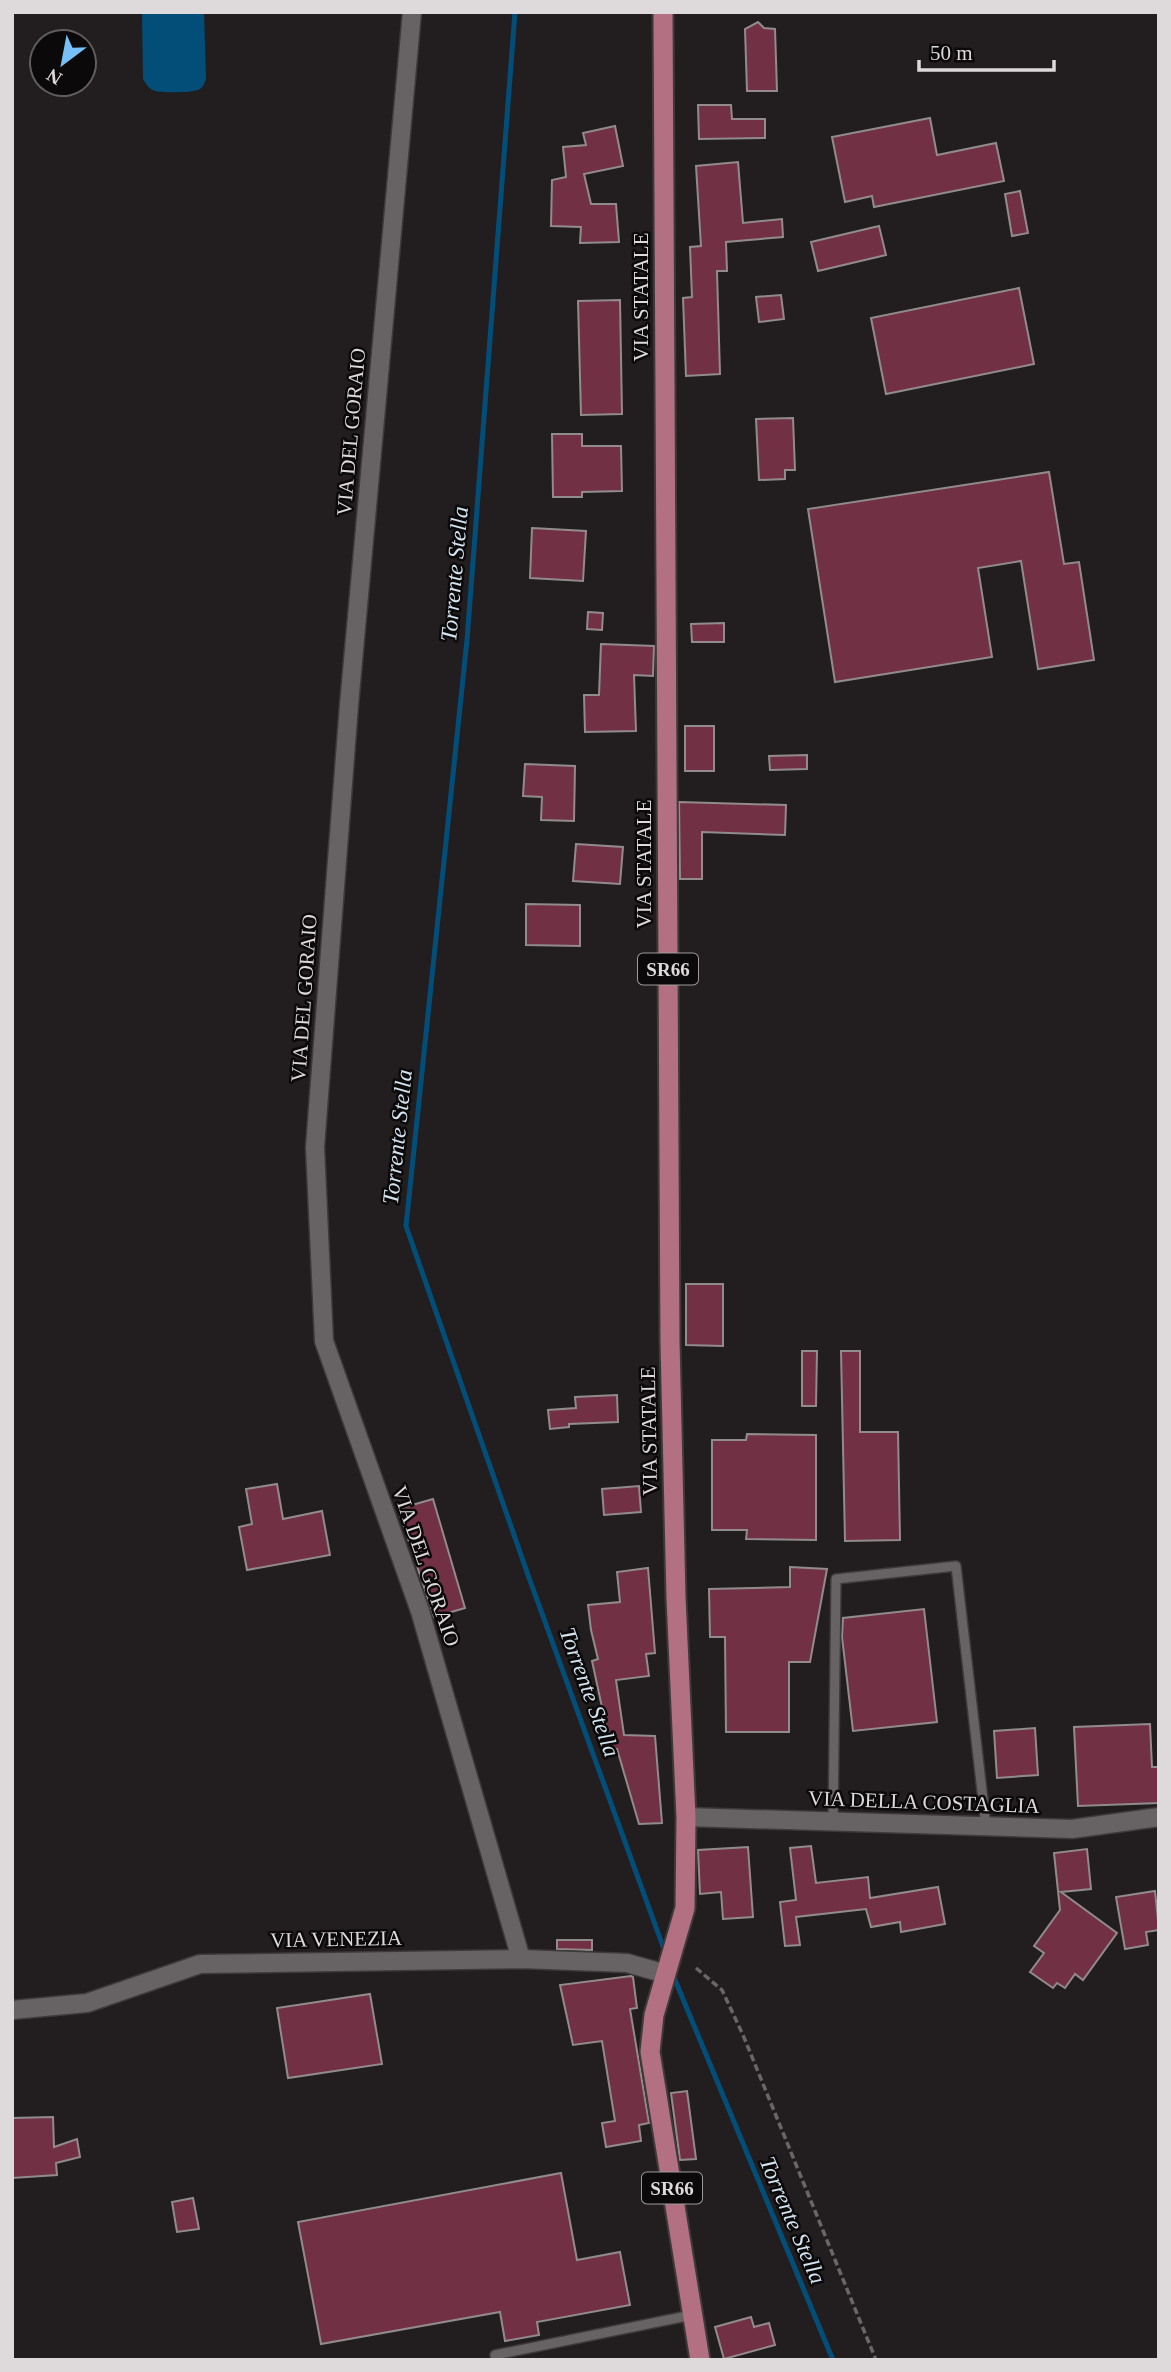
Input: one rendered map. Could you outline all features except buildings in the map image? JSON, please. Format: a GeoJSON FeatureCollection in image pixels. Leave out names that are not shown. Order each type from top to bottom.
{"type":"FeatureCollection","features":[{"type":"Feature","properties":{"kind":"main road","name":"VIA STATALE"},"geometry":{"type":"LineString","coordinates":[[663,12],[670,1342],[676,1598],[686,1817],[686,1897],[666,1974]]}},
{"type":"Feature","properties":{"kind":"main road","name":"SR66"},"geometry":{"type":"LineString","coordinates":[[666,1974],[654,2015],[650,2052],[700,2360]]}},
{"type":"Feature","properties":{"kind":"street","name":"VIA DEL GORAIO"},"geometry":{"type":"LineString","coordinates":[[412,12],[349,705],[315,1147],[324,1340],[420,1611],[521,1959]]}},
{"type":"Feature","properties":{"kind":"street","name":"VIA DELLA COSTAGLIA"},"geometry":{"type":"LineString","coordinates":[[686,1817],[1072,1829],[1159,1817]]}},
{"type":"Feature","properties":{"kind":"street","name":"VIA VENEZIA"},"geometry":{"type":"LineString","coordinates":[[12,2010],[87,2004],[200,1964],[521,1959],[627,1962],[666,1974]]}},
{"type":"Feature","properties":{"kind":"lane"},"geometry":{"type":"LineString","coordinates":[[833,1823],[836,1578],[956,1566],[986,1826]]}},
{"type":"Feature","properties":{"kind":"lane"},"geometry":{"type":"LineString","coordinates":[[496,2360],[495,2355],[692,2315]]}},
{"type":"Feature","properties":{"kind":"path"},"geometry":{"type":"LineString","coordinates":[[696,1968],[722,1990],[743,2035],[876,2360]]}},
{"type":"Feature","properties":{"kind":"water"},"geometry":{"type":"Polygon","coordinates":[[[142,12],[204,12],[206,79],[200,89],[159,92],[153,90],[143,79],[142,12]]]}},
{"type":"Feature","properties":{"kind":"waterway","name":"Torrente Stella"},"geometry":{"type":"LineString","coordinates":[[515,12],[467,640],[406,1226],[528,1575],[665,1952]]}},
{"type":"Feature","properties":{"kind":"waterway","name":"Torrente Stella"},"geometry":{"type":"LineString","coordinates":[[673,1975],[833,2360]]}}]}
